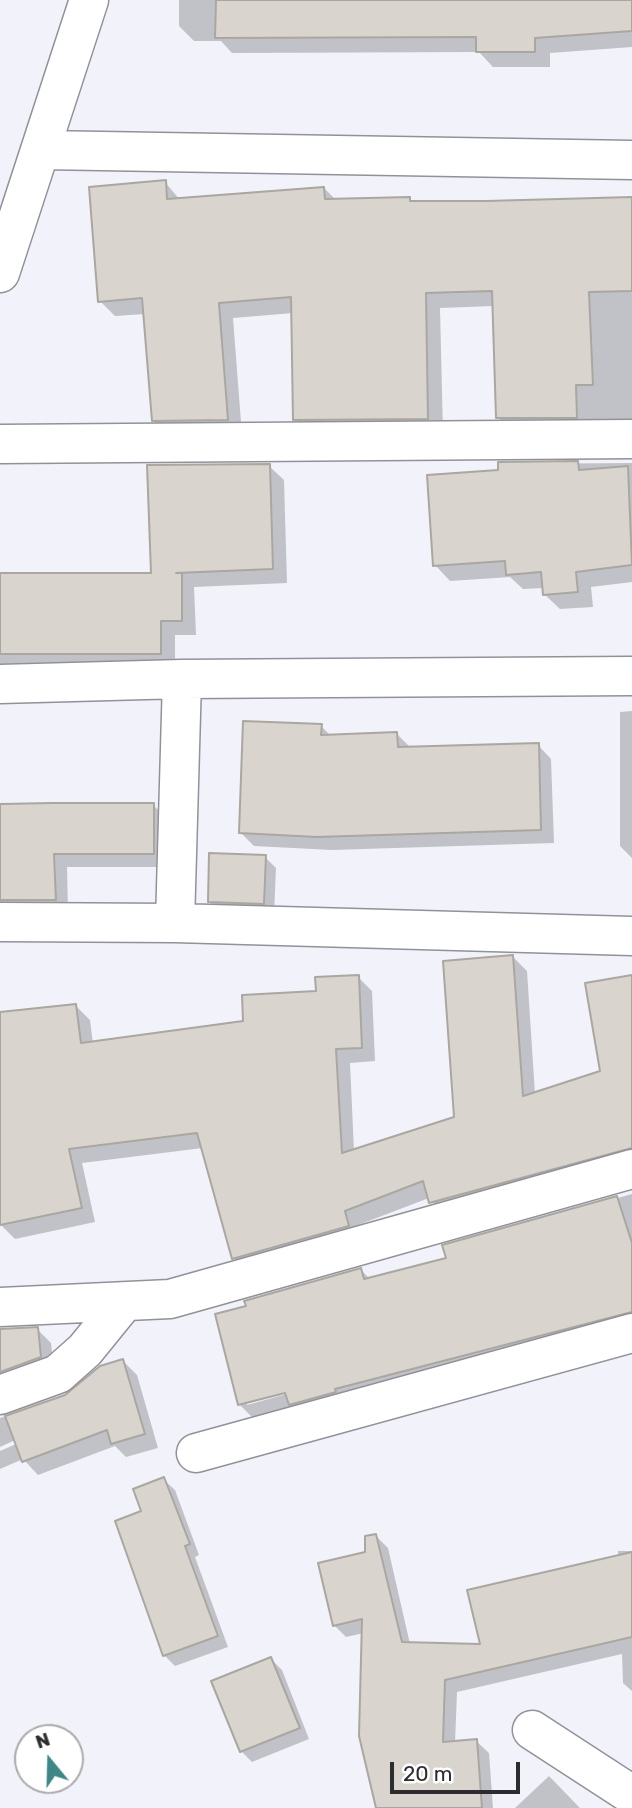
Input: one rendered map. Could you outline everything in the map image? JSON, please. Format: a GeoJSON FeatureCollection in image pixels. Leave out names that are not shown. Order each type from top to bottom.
{"type":"FeatureCollection","features":[{"type":"Feature","properties":{"kind":"street"},"geometry":{"type":"LineString","coordinates":[[0,273],[89,0]]}},
{"type":"Feature","properties":{"kind":"street"},"geometry":{"type":"LineString","coordinates":[[42,150],[632,160]]}},
{"type":"Feature","properties":{"kind":"street"},"geometry":{"type":"LineString","coordinates":[[0,444],[632,439]]}},
{"type":"Feature","properties":{"kind":"street"},"geometry":{"type":"LineString","coordinates":[[0,684],[182,679],[632,676]]}},
{"type":"Feature","properties":{"kind":"street"},"geometry":{"type":"LineString","coordinates":[[175,923],[182,679]]}},
{"type":"Feature","properties":{"kind":"street"},"geometry":{"type":"LineString","coordinates":[[0,922],[175,923],[632,936]]}},
{"type":"Feature","properties":{"kind":"street"},"geometry":{"type":"LineString","coordinates":[[0,1307],[170,1299],[632,1169]]}},
{"type":"Feature","properties":{"kind":"street"},"geometry":{"type":"LineString","coordinates":[[0,1395],[58,1374],[85,1350],[124,1301]]}},
{"type":"Feature","properties":{"kind":"street"},"geometry":{"type":"LineString","coordinates":[[196,1453],[632,1333]]}},
{"type":"Feature","properties":{"kind":"street"},"geometry":{"type":"LineString","coordinates":[[531,1730],[632,1797],[624,1808]]}},
{"type":"Feature","properties":{"kind":"building"},"geometry":{"type":"Polygon","coordinates":[[[216,0],[632,0],[632,31],[535,38],[535,52],[476,52],[476,37],[215,38],[216,0]]]}},
{"type":"Feature","properties":{"kind":"building"},"geometry":{"type":"Polygon","coordinates":[[[166,180],[167,199],[324,187],[325,199],[410,197],[410,201],[486,201],[632,197],[632,291],[589,292],[593,385],[576,385],[577,418],[496,418],[492,291],[426,293],[428,419],[293,420],[291,297],[219,303],[228,420],[152,421],[142,298],[98,302],[89,187],[166,180]]]}},
{"type":"Feature","properties":{"kind":"building"},"geometry":{"type":"Polygon","coordinates":[[[578,461],[579,470],[628,466],[632,565],[576,572],[578,592],[543,595],[541,572],[506,575],[505,561],[433,566],[427,475],[498,470],[498,462],[578,461]]]}},
{"type":"Feature","properties":{"kind":"building"},"geometry":{"type":"Polygon","coordinates":[[[270,464],[273,569],[176,573],[182,573],[182,621],[161,621],[161,654],[0,654],[0,573],[151,573],[147,465],[270,464]]]}},
{"type":"Feature","properties":{"kind":"building"},"geometry":{"type":"Polygon","coordinates":[[[243,721],[322,724],[321,735],[397,732],[398,747],[539,743],[541,830],[317,837],[239,833],[243,721]]]}},
{"type":"Feature","properties":{"kind":"building"},"geometry":{"type":"Polygon","coordinates":[[[154,803],[154,854],[54,854],[56,900],[0,900],[0,804],[154,803]]]}},
{"type":"Feature","properties":{"kind":"building"},"geometry":{"type":"Polygon","coordinates":[[[209,853],[266,855],[264,904],[208,902],[209,853]]]}},
{"type":"Feature","properties":{"kind":"building"},"geometry":{"type":"Polygon","coordinates":[[[513,955],[523,1096],[600,1071],[585,983],[632,975],[632,1148],[429,1203],[423,1181],[345,1211],[349,1226],[232,1259],[197,1133],[69,1149],[82,1208],[0,1225],[0,1012],[76,1004],[81,1043],[243,1021],[242,995],[316,991],[315,977],[359,975],[362,1048],[336,1049],[342,1153],[454,1117],[443,961],[513,955]]]}},
{"type":"Feature","properties":{"kind":"building"},"geometry":{"type":"Polygon","coordinates":[[[617,1196],[632,1243],[632,1312],[335,1389],[336,1392],[289,1405],[285,1393],[238,1405],[215,1314],[246,1306],[244,1301],[361,1268],[364,1279],[446,1258],[442,1245],[617,1196]]]}},
{"type":"Feature","properties":{"kind":"building"},"geometry":{"type":"Polygon","coordinates":[[[38,1327],[41,1357],[0,1372],[0,1329],[38,1327]]]}},
{"type":"Feature","properties":{"kind":"building"},"geometry":{"type":"Polygon","coordinates":[[[123,1359],[145,1434],[111,1444],[107,1430],[22,1462],[5,1416],[65,1395],[100,1366],[123,1359]]]}},
{"type":"Feature","properties":{"kind":"building"},"geometry":{"type":"Polygon","coordinates":[[[164,1477],[190,1544],[185,1546],[218,1636],[163,1656],[115,1521],[141,1511],[133,1489],[164,1477]]]}},
{"type":"Feature","properties":{"kind":"building"},"geometry":{"type":"Polygon","coordinates":[[[376,1534],[402,1642],[480,1644],[467,1590],[632,1552],[632,1637],[445,1680],[443,1742],[477,1739],[482,1808],[376,1808],[359,1736],[362,1619],[333,1626],[318,1563],[365,1552],[365,1536],[376,1534]]]}},
{"type":"Feature","properties":{"kind":"building"},"geometry":{"type":"Polygon","coordinates":[[[271,1657],[300,1728],[240,1752],[211,1681],[271,1657]]]}}]}
